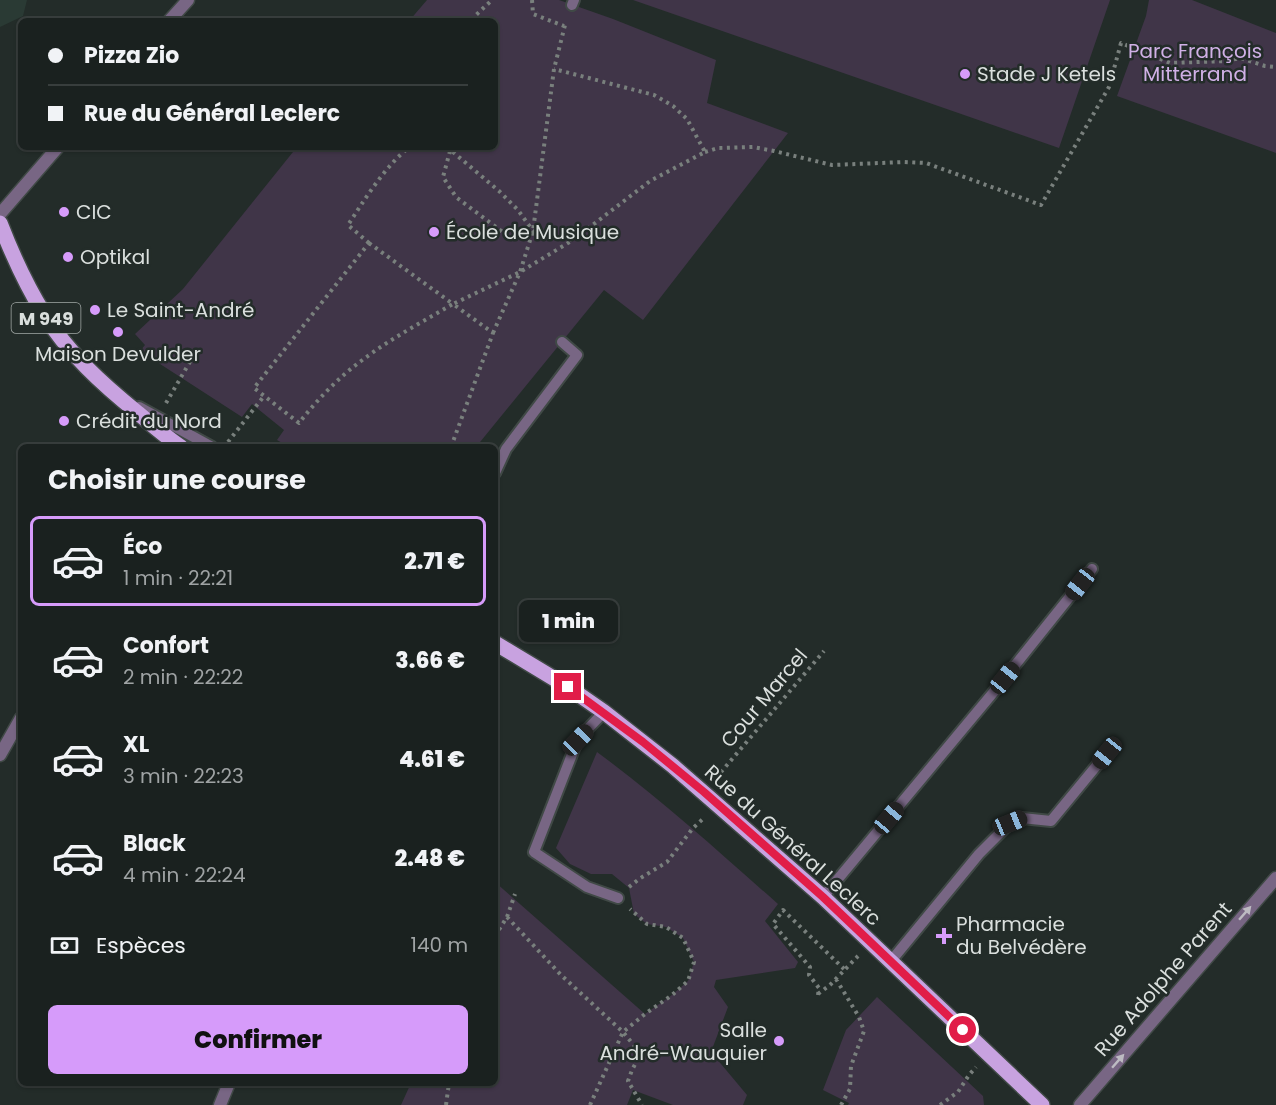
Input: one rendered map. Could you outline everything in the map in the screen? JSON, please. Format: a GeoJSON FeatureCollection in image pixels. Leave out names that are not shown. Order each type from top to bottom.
{"type":"FeatureCollection","features":[{"type":"Feature","properties":{"kind":"main road","name":"M 949"},"geometry":{"type":"LineString","coordinates":[[0,223],[18,267],[52,327],[82,363],[120,399],[176,444]]}},
{"type":"Feature","properties":{"kind":"main road","name":"Rue du Général Leclerc"},"geometry":{"type":"LineString","coordinates":[[498,645],[559,681],[604,712],[704,792],[871,942],[989,1054],[1033,1102]]}},
{"type":"Feature","properties":{"kind":"street"},"geometry":{"type":"LineString","coordinates":[[172,18],[188,0]]}},
{"type":"Feature","properties":{"kind":"street"},"geometry":{"type":"LineString","coordinates":[[0,214],[55,150]]}},
{"type":"Feature","properties":{"kind":"street"},"geometry":{"type":"LineString","coordinates":[[0,755],[18,723]]}},
{"type":"Feature","properties":{"kind":"street","name":"Rue Adolphe Parent"},"geometry":{"type":"LineString","coordinates":[[1080,1105],[1276,878]]}},
{"type":"Feature","properties":{"kind":"street"},"geometry":{"type":"LineString","coordinates":[[220,1105],[228,1086]]}},
{"type":"Feature","properties":{"kind":"lane"},"geometry":{"type":"LineString","coordinates":[[0,241],[18,267]]}},
{"type":"Feature","properties":{"kind":"lane"},"geometry":{"type":"LineString","coordinates":[[498,466],[506,449],[577,355],[562,342]]}},
{"type":"Feature","properties":{"kind":"lane"},"geometry":{"type":"LineString","coordinates":[[120,399],[207,444]]}},
{"type":"Feature","properties":{"kind":"lane"},"geometry":{"type":"LineString","coordinates":[[823,897],[992,694],[1092,569]]}},
{"type":"Feature","properties":{"kind":"lane"},"geometry":{"type":"LineString","coordinates":[[604,712],[578,740],[534,852],[587,887],[618,898]]}},
{"type":"Feature","properties":{"kind":"lane"},"geometry":{"type":"LineString","coordinates":[[891,961],[980,854],[1010,823],[1022,818],[1052,821],[1107,753]]}},
{"type":"Feature","properties":{"kind":"path"},"geometry":{"type":"LineString","coordinates":[[474,18],[492,0]]}},
{"type":"Feature","properties":{"kind":"path"},"geometry":{"type":"LineString","coordinates":[[532,0],[533,14],[564,26]]}},
{"type":"Feature","properties":{"kind":"path"},"geometry":{"type":"LineString","coordinates":[[452,444],[493,333],[520,272],[533,231],[554,69],[564,26],[573,3]]}},
{"type":"Feature","properties":{"kind":"path"},"geometry":{"type":"LineString","coordinates":[[369,243],[254,388],[299,423],[315,402],[360,362],[393,339],[453,304],[520,272],[573,240],[650,181],[718,148],[753,147],[832,165],[926,163],[1041,205],[1109,87],[1121,43],[1170,63],[1226,62],[1240,58],[1276,67]]}},
{"type":"Feature","properties":{"kind":"path"},"geometry":{"type":"LineString","coordinates":[[554,69],[654,94],[673,106],[687,119],[705,153]]}},
{"type":"Feature","properties":{"kind":"path"},"geometry":{"type":"LineString","coordinates":[[406,150],[400,154],[362,203],[348,225],[369,243],[493,333]]}},
{"type":"Feature","properties":{"kind":"path"},"geometry":{"type":"LineString","coordinates":[[449,150],[443,177],[456,197],[508,236],[533,231],[573,240]]}},
{"type":"Feature","properties":{"kind":"path"},"geometry":{"type":"LineString","coordinates":[[450,150],[499,191],[518,210],[533,231]]}},
{"type":"Feature","properties":{"kind":"path"},"geometry":{"type":"LineString","coordinates":[[158,417],[191,360]]}},
{"type":"Feature","properties":{"kind":"path"},"geometry":{"type":"LineString","coordinates":[[226,444],[264,396]]}},
{"type":"Feature","properties":{"kind":"path","name":"Cour Marcel"},"geometry":{"type":"LineString","coordinates":[[704,792],[824,651]]}},
{"type":"Feature","properties":{"kind":"path"},"geometry":{"type":"LineString","coordinates":[[591,1105],[622,1032],[688,981],[694,962],[683,938],[666,927],[647,924],[618,898],[639,879],[667,862],[693,828],[718,805]]}},
{"type":"Feature","properties":{"kind":"path"},"geometry":{"type":"LineString","coordinates":[[498,931],[507,917],[515,894]]}},
{"type":"Feature","properties":{"kind":"path"},"geometry":{"type":"LineString","coordinates":[[844,969],[783,910],[773,924],[810,967],[809,975],[819,988],[818,995],[836,980],[871,942]]}},
{"type":"Feature","properties":{"kind":"path"},"geometry":{"type":"LineString","coordinates":[[507,917],[561,975],[636,1048],[639,1057],[628,1081],[642,1105]]}},
{"type":"Feature","properties":{"kind":"path"},"geometry":{"type":"LineString","coordinates":[[836,980],[859,1017],[864,1030],[851,1066],[850,1089],[841,1105]]}},
{"type":"Feature","properties":{"kind":"path"},"geometry":{"type":"LineString","coordinates":[[940,1105],[958,1092],[969,1075],[989,1054]]}},
{"type":"Feature","properties":{"kind":"path"},"geometry":{"type":"LineString","coordinates":[[446,1105],[449,1086]]}},
{"type":"Feature","properties":{"kind":"shaded area"},"geometry":{"type":"Polygon","coordinates":[[[0,0],[27,0],[23,16],[0,27],[0,0]]]}},
{"type":"Feature","properties":{"kind":"green space"},"geometry":{"type":"Polygon","coordinates":[[[427,0],[559,0],[716,60],[707,103],[788,133],[643,320],[604,290],[478,444],[284,444],[277,440],[284,430],[252,404],[242,417],[140,351],[145,345],[135,334],[183,289],[295,150],[498,150],[498,18],[412,18],[427,0]]]}},
{"type":"Feature","properties":{"kind":"green space","name":"Stade J Ketels"},"geometry":{"type":"Polygon","coordinates":[[[633,0],[1110,0],[1059,148],[633,0]]]}},
{"type":"Feature","properties":{"kind":"green space","name":"Parc François Mitterrand"},"geometry":{"type":"Polygon","coordinates":[[[1149,0],[1192,0],[1276,33],[1276,153],[1117,96],[1146,16],[1149,0]]]}},
{"type":"Feature","properties":{"kind":"green space"},"geometry":{"type":"Polygon","coordinates":[[[597,752],[667,807],[778,904],[765,921],[798,962],[795,968],[716,980],[714,987],[728,1007],[711,1052],[747,1095],[743,1105],[673,1105],[633,1090],[627,1105],[401,1105],[410,1086],[498,1086],[498,885],[645,1014],[688,981],[694,962],[683,938],[666,927],[647,924],[634,914],[629,888],[612,874],[591,874],[570,864],[556,848],[597,752]]]}},
{"type":"Feature","properties":{"kind":"green space"},"geometry":{"type":"Polygon","coordinates":[[[877,997],[983,1096],[984,1105],[848,1105],[849,1103],[823,1090],[846,1030],[877,997]]]}},
{"type":"Feature","properties":{"kind":"place","name":"Stade J Ketels"},"geometry":{"type":"Point","coordinates":[965,74]}},
{"type":"Feature","properties":{"kind":"place","name":"CIC"},"geometry":{"type":"Point","coordinates":[64,212]}},
{"type":"Feature","properties":{"kind":"place","name":"École de Musique"},"geometry":{"type":"Point","coordinates":[434,232]}},
{"type":"Feature","properties":{"kind":"place","name":"Optikal"},"geometry":{"type":"Point","coordinates":[68,257]}},
{"type":"Feature","properties":{"kind":"place","name":"Le Saint-André"},"geometry":{"type":"Point","coordinates":[95,310]}},
{"type":"Feature","properties":{"kind":"place","name":"Maison Devulder"},"geometry":{"type":"Point","coordinates":[118,332]}},
{"type":"Feature","properties":{"kind":"place","name":"Crédit du Nord"},"geometry":{"type":"Point","coordinates":[64,421]}},
{"type":"Feature","properties":{"kind":"place","name":"Pharmacie du Belvédère"},"geometry":{"type":"Point","coordinates":[944,936]}},
{"type":"Feature","properties":{"kind":"place","name":"Salle André-Wauquier"},"geometry":{"type":"Point","coordinates":[779,1041]}},
{"type":"Feature","properties":{"kind":"route"},"geometry":{"type":"LineString","coordinates":[[568,687],[643,742],[704,792],[823,897],[963,1030]]}}]}
